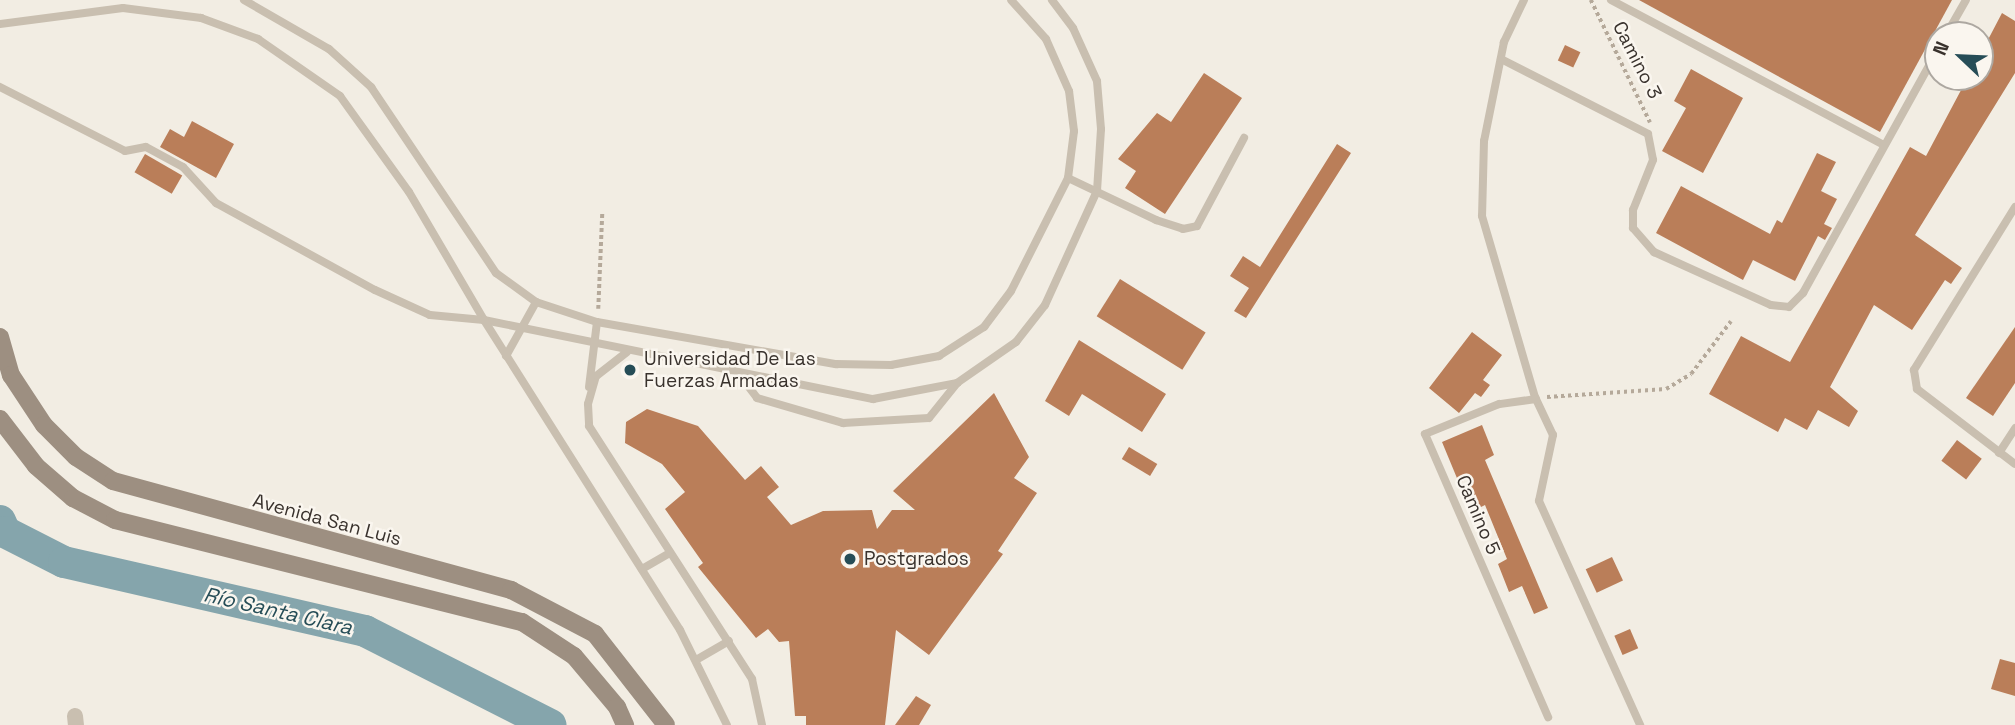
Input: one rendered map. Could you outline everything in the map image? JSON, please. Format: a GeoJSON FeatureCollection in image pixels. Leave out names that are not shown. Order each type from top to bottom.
{"type":"FeatureCollection","features":[{"type":"Feature","properties":{"kind":"street","name":"Avenida San Luis"},"geometry":{"type":"LineString","coordinates":[[0,337],[11,375],[44,425],[76,457],[113,481],[511,590],[595,634],[666,725]]}},
{"type":"Feature","properties":{"kind":"street"},"geometry":{"type":"LineString","coordinates":[[0,419],[36,467],[73,498],[115,520],[522,622],[574,656],[617,707],[625,725]]}},
{"type":"Feature","properties":{"kind":"lane"},"geometry":{"type":"LineString","coordinates":[[244,0],[329,49],[371,87],[496,273],[536,302],[597,322],[836,364],[891,365],[939,356],[984,327],[1012,291],[1068,178],[1074,131],[1069,91],[1046,38],[1022,3],[1011,0]]}},
{"type":"Feature","properties":{"kind":"lane"},"geometry":{"type":"LineString","coordinates":[[739,373],[757,398],[843,423],[929,418],[957,383],[1016,342],[1045,305],[1097,191],[1101,129],[1097,81],[1073,28],[1052,0]]}},
{"type":"Feature","properties":{"kind":"lane"},"geometry":{"type":"LineString","coordinates":[[1524,0],[1501,59],[1484,141],[1482,216],[1536,398],[1553,435],[1539,501],[1640,725]]}},
{"type":"Feature","properties":{"kind":"lane"},"geometry":{"type":"LineString","coordinates":[[1611,0],[1884,145]]}},
{"type":"Feature","properties":{"kind":"lane"},"geometry":{"type":"LineString","coordinates":[[1954,21],[1966,0]]}},
{"type":"Feature","properties":{"kind":"lane"},"geometry":{"type":"LineString","coordinates":[[0,24],[123,8],[168,11],[235,30],[288,56],[340,96],[409,192],[506,356],[642,569],[696,660],[727,725]]}},
{"type":"Feature","properties":{"kind":"lane"},"geometry":{"type":"LineString","coordinates":[[1501,59],[1648,135],[1653,160],[1633,210],[1633,228],[1654,252],[1771,304],[1788,307],[1803,293],[1924,74]]}},
{"type":"Feature","properties":{"kind":"lane"},"geometry":{"type":"LineString","coordinates":[[0,87],[125,151],[146,147],[183,167],[216,203],[375,290],[430,315],[484,320],[593,346],[873,399],[957,383]]}},
{"type":"Feature","properties":{"kind":"lane"},"geometry":{"type":"LineString","coordinates":[[1068,178],[1156,220],[1183,229],[1197,226],[1244,138]]}},
{"type":"Feature","properties":{"kind":"lane"},"geometry":{"type":"LineString","coordinates":[[2015,206],[1914,370],[1917,389],[2015,464]]}},
{"type":"Feature","properties":{"kind":"lane"},"geometry":{"type":"LineString","coordinates":[[506,356],[517,329],[536,302]]}},
{"type":"Feature","properties":{"kind":"lane"},"geometry":{"type":"LineString","coordinates":[[597,322],[588,404],[589,426],[600,449],[752,679],[762,725]]}},
{"type":"Feature","properties":{"kind":"lane"},"geometry":{"type":"LineString","coordinates":[[588,404],[596,376],[627,352]]}},
{"type":"Feature","properties":{"kind":"lane","name":"Camino 5"},"geometry":{"type":"LineString","coordinates":[[1536,398],[1499,404],[1425,434],[1548,717]]}},
{"type":"Feature","properties":{"kind":"lane"},"geometry":{"type":"LineString","coordinates":[[1999,453],[2015,428]]}},
{"type":"Feature","properties":{"kind":"lane"},"geometry":{"type":"LineString","coordinates":[[642,569],[670,553]]}},
{"type":"Feature","properties":{"kind":"lane"},"geometry":{"type":"LineString","coordinates":[[696,660],[729,641]]}},
{"type":"Feature","properties":{"kind":"path","name":"Camino 3"},"geometry":{"type":"LineString","coordinates":[[1591,0],[1638,88],[1650,118],[1648,135]]}},
{"type":"Feature","properties":{"kind":"path"},"geometry":{"type":"LineString","coordinates":[[597,322],[602,213]]}},
{"type":"Feature","properties":{"kind":"path"},"geometry":{"type":"LineString","coordinates":[[1536,398],[1665,389],[1691,374],[1731,321]]}},
{"type":"Feature","properties":{"kind":"building"},"geometry":{"type":"Polygon","coordinates":[[[1639,0],[1952,0],[1941,21],[1924,21],[1924,51],[1880,132],[1639,0]]]}},
{"type":"Feature","properties":{"kind":"building"},"geometry":{"type":"Polygon","coordinates":[[[2002,13],[2015,21],[2015,73],[1915,235],[1962,268],[1951,284],[1945,280],[1912,330],[1874,305],[1830,387],[1858,411],[1849,427],[1818,410],[1807,430],[1785,418],[1778,432],[1709,394],[1741,336],[1790,362],[1910,147],[1926,156],[1961,91],[1994,91],[1994,28],[2002,13]]]}},
{"type":"Feature","properties":{"kind":"building"},"geometry":{"type":"Polygon","coordinates":[[[1565,45],[1580,52],[1573,68],[1558,60],[1565,45]]]}},
{"type":"Feature","properties":{"kind":"building"},"geometry":{"type":"Polygon","coordinates":[[[1691,69],[1743,98],[1703,173],[1662,151],[1686,108],[1674,101],[1691,69]]]}},
{"type":"Feature","properties":{"kind":"building"},"geometry":{"type":"Polygon","coordinates":[[[1204,73],[1242,98],[1165,214],[1125,188],[1136,171],[1118,159],[1157,113],[1171,122],[1204,73]]]}},
{"type":"Feature","properties":{"kind":"building"},"geometry":{"type":"Polygon","coordinates":[[[192,121],[234,144],[216,178],[160,147],[170,129],[184,137],[192,121]]]}},
{"type":"Feature","properties":{"kind":"building"},"geometry":{"type":"Polygon","coordinates":[[[1337,144],[1351,153],[1246,318],[1234,311],[1249,288],[1230,276],[1243,256],[1260,267],[1337,144]]]}},
{"type":"Feature","properties":{"kind":"building"},"geometry":{"type":"Polygon","coordinates":[[[1817,153],[1836,162],[1821,191],[1837,199],[1824,224],[1832,228],[1825,240],[1818,236],[1795,281],[1753,260],[1743,280],[1656,233],[1681,186],[1770,234],[1777,220],[1782,223],[1817,153]]]}},
{"type":"Feature","properties":{"kind":"building"},"geometry":{"type":"Polygon","coordinates":[[[145,154],[182,176],[172,194],[134,172],[145,154]]]}},
{"type":"Feature","properties":{"kind":"building"},"geometry":{"type":"Polygon","coordinates":[[[1120,279],[1206,333],[1182,370],[1097,316],[1120,279]]]}},
{"type":"Feature","properties":{"kind":"building"},"geometry":{"type":"Polygon","coordinates":[[[2015,327],[2015,383],[1993,416],[1966,398],[2015,327]]]}},
{"type":"Feature","properties":{"kind":"building"},"geometry":{"type":"Polygon","coordinates":[[[1472,332],[1502,355],[1483,380],[1490,385],[1481,397],[1475,393],[1459,413],[1429,388],[1472,332]]]}},
{"type":"Feature","properties":{"kind":"building"},"geometry":{"type":"Polygon","coordinates":[[[1079,340],[1166,394],[1142,432],[1082,394],[1069,416],[1045,401],[1079,340]]]}},
{"type":"Feature","properties":{"kind":"building","name":"Postgrados"},"geometry":{"type":"Polygon","coordinates":[[[994,393],[1029,457],[1014,478],[1037,493],[998,551],[1003,554],[929,655],[896,630],[885,725],[806,725],[806,716],[795,716],[789,641],[779,642],[768,629],[756,638],[698,567],[703,563],[665,509],[685,492],[662,464],[625,443],[626,422],[647,409],[698,426],[745,480],[761,466],[779,487],[767,497],[791,525],[823,511],[872,510],[877,529],[892,510],[915,510],[893,491],[994,393]]]}},
{"type":"Feature","properties":{"kind":"building"},"geometry":{"type":"Polygon","coordinates":[[[1482,425],[1494,455],[1485,460],[1548,608],[1534,614],[1522,586],[1509,592],[1498,564],[1507,559],[1485,505],[1479,508],[1467,479],[1459,483],[1442,442],[1482,425]]]}},
{"type":"Feature","properties":{"kind":"building"},"geometry":{"type":"Polygon","coordinates":[[[1957,440],[1982,459],[1966,479],[1941,461],[1957,440]]]}},
{"type":"Feature","properties":{"kind":"building"},"geometry":{"type":"Polygon","coordinates":[[[1129,447],[1157,464],[1150,476],[1122,459],[1129,447]]]}},
{"type":"Feature","properties":{"kind":"building"},"geometry":{"type":"Polygon","coordinates":[[[1612,557],[1623,581],[1597,593],[1586,569],[1612,557]]]}},
{"type":"Feature","properties":{"kind":"building"},"geometry":{"type":"Polygon","coordinates":[[[1630,629],[1638,648],[1623,655],[1614,636],[1630,629]]]}},
{"type":"Feature","properties":{"kind":"building"},"geometry":{"type":"Polygon","coordinates":[[[2000,659],[2015,663],[2015,696],[1991,689],[2000,659]]]}},
{"type":"Feature","properties":{"kind":"building"},"geometry":{"type":"Polygon","coordinates":[[[916,696],[931,705],[919,725],[895,725],[916,696]]]}},
{"type":"Feature","properties":{"kind":"waterway","name":"Río Santa Clara"},"geometry":{"type":"LineString","coordinates":[[0,521],[5,532],[64,562],[365,631],[550,725]]}},
{"type":"Feature","properties":{"kind":"place","name":"Universidad De Las Fuerzas Armadas"},"geometry":{"type":"Point","coordinates":[630,370]}},
{"type":"Feature","properties":{"kind":"place","name":"Postgrados"},"geometry":{"type":"Point","coordinates":[850,559]}}]}
